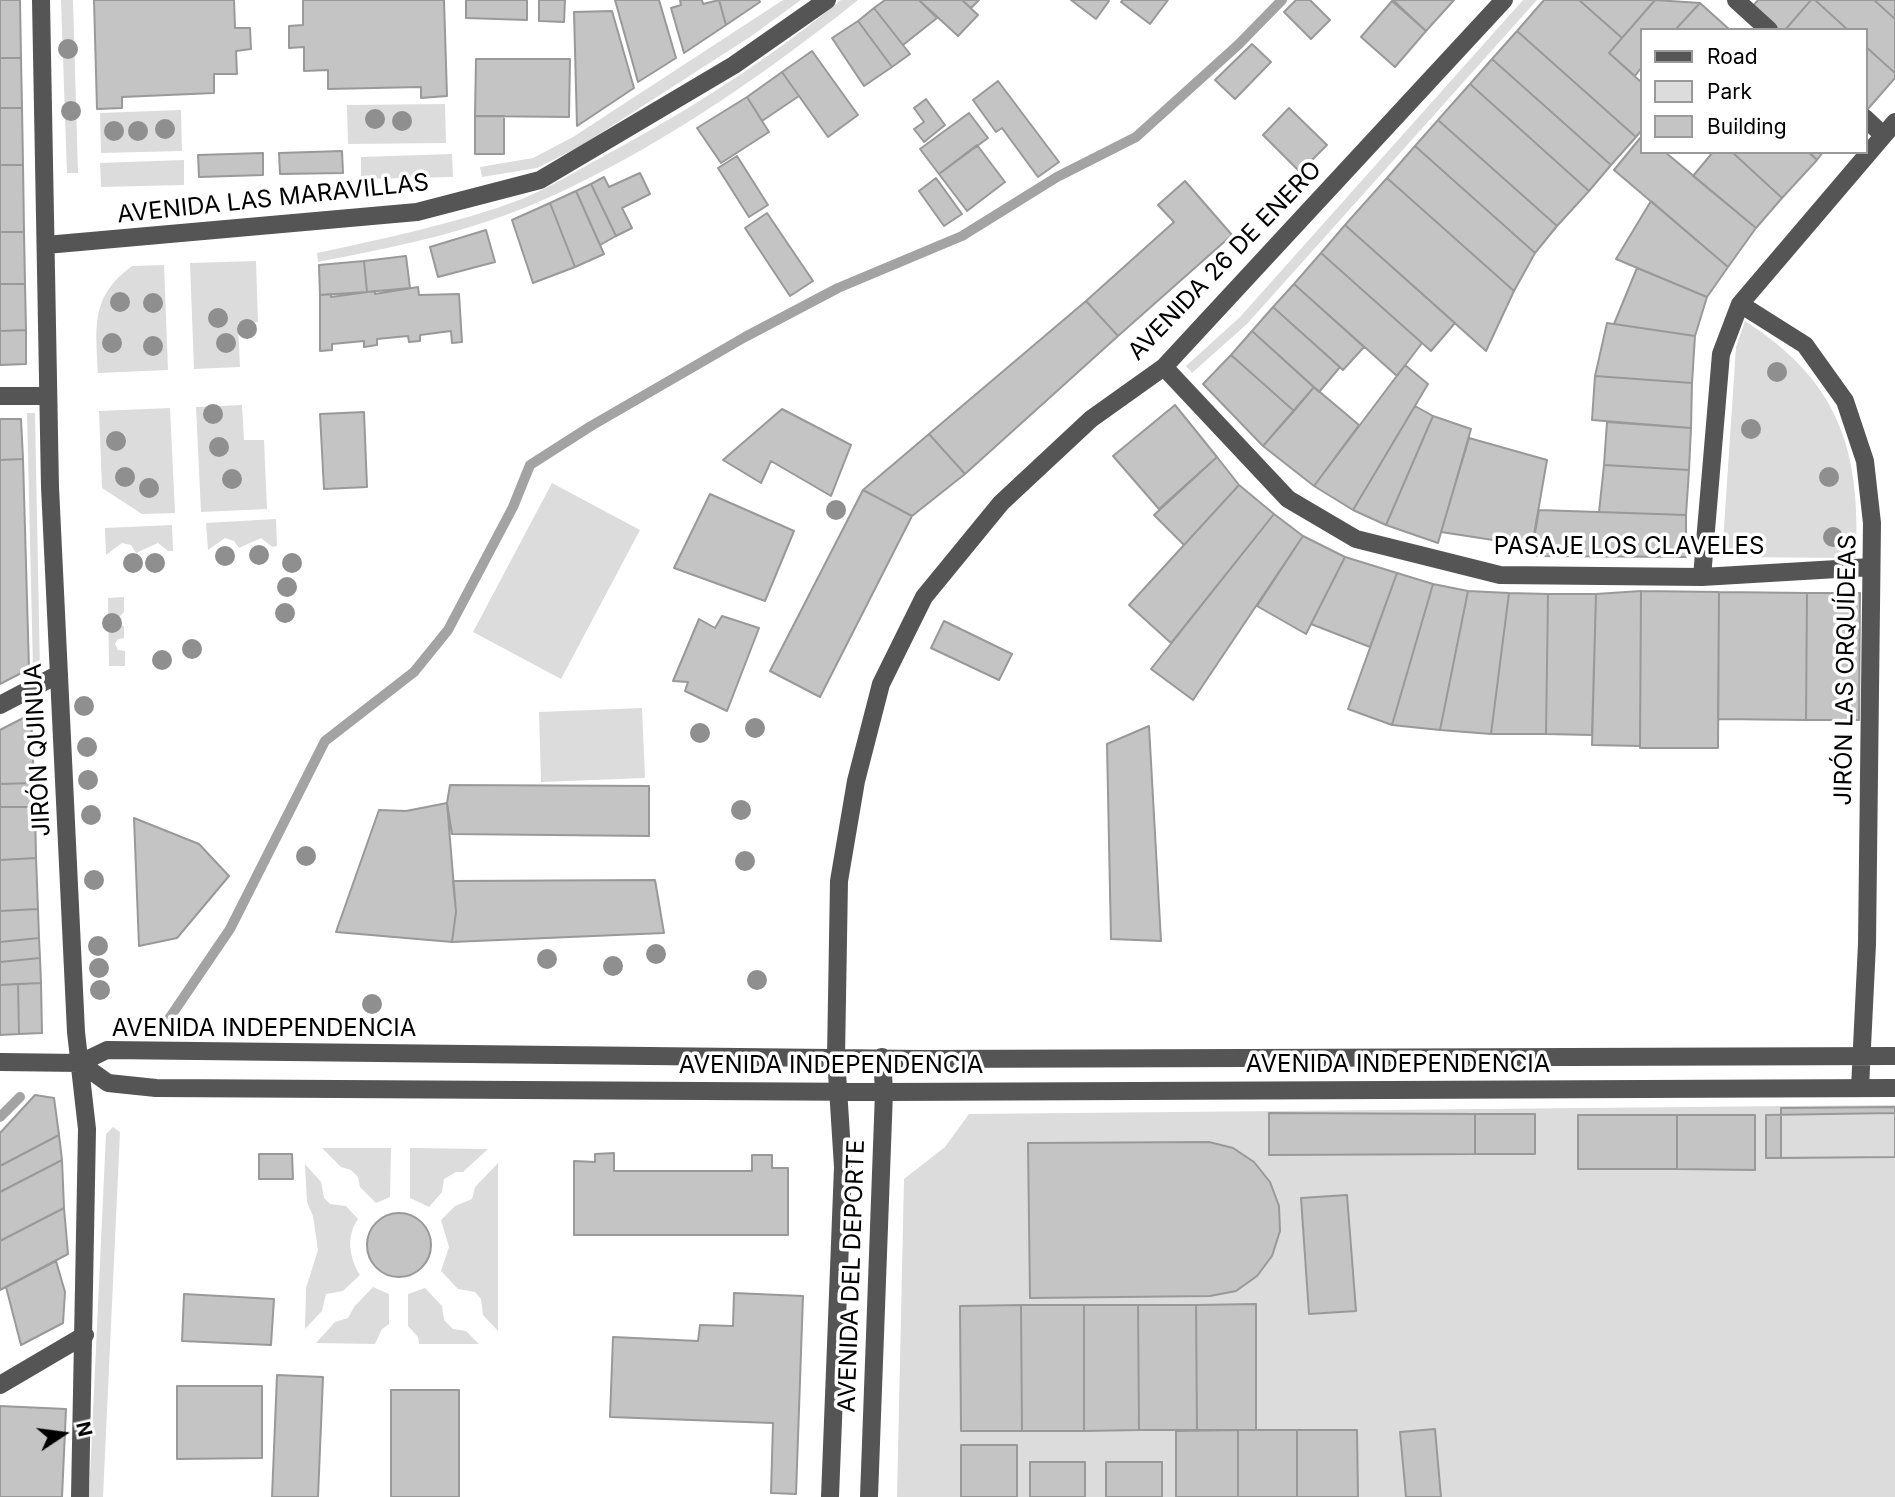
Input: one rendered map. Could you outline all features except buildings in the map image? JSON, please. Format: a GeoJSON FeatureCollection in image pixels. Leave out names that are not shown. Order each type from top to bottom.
{"type":"FeatureCollection","features":[{"type":"Feature","properties":{"kind":"street","name":"JIRÓN QUINUA"},"geometry":{"type":"LineString","coordinates":[[41,0],[47,396],[79,1063],[87,1129],[80,1497]]}},
{"type":"Feature","properties":{"kind":"street","name":"AVENIDA LAS MARAVILLAS"},"geometry":{"type":"LineString","coordinates":[[46,245],[417,212],[540,180],[734,65],[827,0]]}},
{"type":"Feature","properties":{"kind":"street","name":"AVENIDA 26 DE ENERO"},"geometry":{"type":"LineString","coordinates":[[837,1091],[839,881],[856,781],[881,684],[924,597],[1001,503],[1091,419],[1164,367],[1504,0]]}},
{"type":"Feature","properties":{"kind":"street"},"geometry":{"type":"LineString","coordinates":[[1736,0],[1767,28]]}},
{"type":"Feature","properties":{"kind":"street"},"geometry":{"type":"LineString","coordinates":[[1702,577],[1721,354],[1740,304],[1889,128],[1867,119]]}},
{"type":"Feature","properties":{"kind":"street","name":"JIRÓN LAS ORQUÍDEAS"},"geometry":{"type":"LineString","coordinates":[[1740,304],[1805,345],[1845,401],[1865,461],[1872,523],[1863,1056],[1860,1088]]}},
{"type":"Feature","properties":{"kind":"street","name":"PASAJE LOS CLAVELES"},"geometry":{"type":"LineString","coordinates":[[1164,367],[1288,499],[1356,539],[1500,575],[1702,577],[1871,567]]}},
{"type":"Feature","properties":{"kind":"street"},"geometry":{"type":"LineString","coordinates":[[0,396],[47,396]]}},
{"type":"Feature","properties":{"kind":"street"},"geometry":{"type":"LineString","coordinates":[[0,705],[59,674]]}},
{"type":"Feature","properties":{"kind":"street","name":"AVENIDA INDEPENDENCIA"},"geometry":{"type":"LineString","coordinates":[[79,1063],[107,1050],[836,1057],[1895,1056]]}},
{"type":"Feature","properties":{"kind":"street","name":"AVENIDA DEL DEPORTE"},"geometry":{"type":"LineString","coordinates":[[869,1497],[884,1092],[882,1057]]}},
{"type":"Feature","properties":{"kind":"street"},"geometry":{"type":"LineString","coordinates":[[0,1062],[79,1063]]}},
{"type":"Feature","properties":{"kind":"street","name":"AVENIDA INDEPENDENCIA"},"geometry":{"type":"LineString","coordinates":[[79,1063],[108,1083],[156,1088],[884,1092],[1895,1088]]}},
{"type":"Feature","properties":{"kind":"street","name":"AVENIDA DEL DEPORTE"},"geometry":{"type":"LineString","coordinates":[[830,1497],[843,1167],[837,1091]]}},
{"type":"Feature","properties":{"kind":"street"},"geometry":{"type":"LineString","coordinates":[[0,1385],[85,1335]]}},
{"type":"Feature","properties":{"kind":"green space"},"geometry":{"type":"Polygon","coordinates":[[[61,0],[73,0],[78,173],[67,173],[61,0]]]}},
{"type":"Feature","properties":{"kind":"green space"},"geometry":{"type":"Polygon","coordinates":[[[783,0],[801,0],[750,37],[579,147],[537,168],[482,177],[480,167],[533,158],[573,137],[783,0]]]}},
{"type":"Feature","properties":{"kind":"green space"},"geometry":{"type":"Polygon","coordinates":[[[841,0],[858,0],[742,87],[658,140],[572,187],[478,225],[398,246],[318,262],[317,253],[446,223],[497,208],[542,190],[664,122],[725,84],[784,44],[841,0]]]}},
{"type":"Feature","properties":{"kind":"green space"},"geometry":{"type":"Polygon","coordinates":[[[1523,0],[1537,0],[1247,324],[1192,373],[1186,366],[1240,317],[1523,0]]]}},
{"type":"Feature","properties":{"kind":"green space"},"geometry":{"type":"Polygon","coordinates":[[[445,104],[446,143],[348,144],[347,105],[445,104]]]}},
{"type":"Feature","properties":{"kind":"green space"},"geometry":{"type":"Polygon","coordinates":[[[181,110],[182,151],[101,153],[100,113],[181,110]]]}},
{"type":"Feature","properties":{"kind":"green space"},"geometry":{"type":"Polygon","coordinates":[[[452,154],[453,177],[361,179],[361,157],[452,154]]]}},
{"type":"Feature","properties":{"kind":"green space"},"geometry":{"type":"Polygon","coordinates":[[[184,160],[184,185],[101,187],[100,163],[184,160]]]}},
{"type":"Feature","properties":{"kind":"green space"},"geometry":{"type":"Polygon","coordinates":[[[256,261],[258,322],[238,323],[240,367],[194,369],[190,263],[256,261]]]}},
{"type":"Feature","properties":{"kind":"green space"},"geometry":{"type":"Polygon","coordinates":[[[164,265],[168,370],[98,373],[98,314],[109,289],[132,266],[164,265]]]}},
{"type":"Feature","properties":{"kind":"green space"},"geometry":{"type":"Polygon","coordinates":[[[1745,321],[1777,344],[1803,368],[1823,394],[1838,422],[1848,451],[1854,484],[1856,558],[1722,557],[1736,347],[1745,321]]]}},
{"type":"Feature","properties":{"kind":"green space"},"geometry":{"type":"Polygon","coordinates":[[[242,405],[244,440],[264,440],[267,509],[201,512],[196,407],[242,405]]]}},
{"type":"Feature","properties":{"kind":"green space"},"geometry":{"type":"Polygon","coordinates":[[[170,408],[175,513],[142,514],[102,488],[99,411],[170,408]]]}},
{"type":"Feature","properties":{"kind":"green space"},"geometry":{"type":"Polygon","coordinates":[[[27,413],[35,413],[40,670],[33,670],[27,413]]]}},
{"type":"Feature","properties":{"kind":"green space"},"geometry":{"type":"Polygon","coordinates":[[[552,483],[640,530],[561,679],[473,632],[552,483]]]}},
{"type":"Feature","properties":{"kind":"green space"},"geometry":{"type":"Polygon","coordinates":[[[276,519],[277,546],[272,547],[261,538],[239,548],[234,541],[225,538],[208,550],[206,523],[276,519]]]}},
{"type":"Feature","properties":{"kind":"green space"},"geometry":{"type":"Polygon","coordinates":[[[172,525],[173,551],[168,551],[158,543],[136,553],[131,545],[122,543],[106,555],[105,528],[172,525]]]}},
{"type":"Feature","properties":{"kind":"green space"},"geometry":{"type":"Polygon","coordinates":[[[124,597],[124,612],[117,619],[124,627],[124,638],[118,639],[115,644],[118,650],[125,651],[125,666],[109,666],[108,598],[124,597]]]}},
{"type":"Feature","properties":{"kind":"green space"},"geometry":{"type":"Polygon","coordinates":[[[642,708],[645,778],[541,782],[539,712],[642,708]]]}},
{"type":"Feature","properties":{"kind":"green space"},"geometry":{"type":"Polygon","coordinates":[[[1895,1105],[1895,1497],[897,1497],[904,1179],[945,1147],[969,1114],[1895,1105]]]}},
{"type":"Feature","properties":{"kind":"green space"},"geometry":{"type":"Polygon","coordinates":[[[113,1127],[120,1132],[103,1497],[89,1497],[106,1134],[113,1127]]]}},
{"type":"Feature","properties":{"kind":"green space"},"geometry":{"type":"Polygon","coordinates":[[[322,1148],[391,1148],[390,1197],[376,1203],[360,1187],[358,1177],[351,1170],[341,1167],[322,1148]]]}},
{"type":"Feature","properties":{"kind":"green space"},"geometry":{"type":"Polygon","coordinates":[[[410,1148],[488,1149],[463,1172],[456,1172],[444,1179],[442,1192],[429,1207],[410,1198],[410,1148]]]}},
{"type":"Feature","properties":{"kind":"green space"},"geometry":{"type":"Polygon","coordinates":[[[498,1163],[498,1331],[483,1315],[481,1299],[475,1292],[458,1289],[441,1271],[449,1247],[441,1220],[455,1206],[472,1199],[475,1187],[498,1163]]]}},
{"type":"Feature","properties":{"kind":"green space"},"geometry":{"type":"Polygon","coordinates":[[[305,1164],[321,1182],[324,1198],[330,1204],[346,1206],[358,1219],[350,1247],[360,1275],[343,1291],[326,1294],[322,1311],[305,1329],[306,1288],[318,1250],[313,1216],[307,1202],[305,1164]]]}},
{"type":"Feature","properties":{"kind":"green space"},"geometry":{"type":"Polygon","coordinates":[[[373,1287],[389,1294],[389,1324],[382,1329],[375,1344],[316,1343],[335,1322],[348,1318],[354,1307],[373,1287]]]}},
{"type":"Feature","properties":{"kind":"green space"},"geometry":{"type":"Polygon","coordinates":[[[425,1288],[442,1306],[444,1320],[453,1329],[466,1331],[479,1344],[419,1344],[418,1337],[408,1326],[408,1294],[425,1288]]]}},
{"type":"Feature","properties":{"kind":"waterway"},"geometry":{"type":"LineString","coordinates":[[160,1032],[230,929],[325,741],[414,672],[448,630],[513,507],[530,465],[591,426],[745,337],[838,288],[962,236],[1057,177],[1136,137],[1238,45],[1282,0]]}},
{"type":"Feature","properties":{"kind":"waterway"},"geometry":{"type":"LineString","coordinates":[[0,1117],[20,1097]]}}]}
